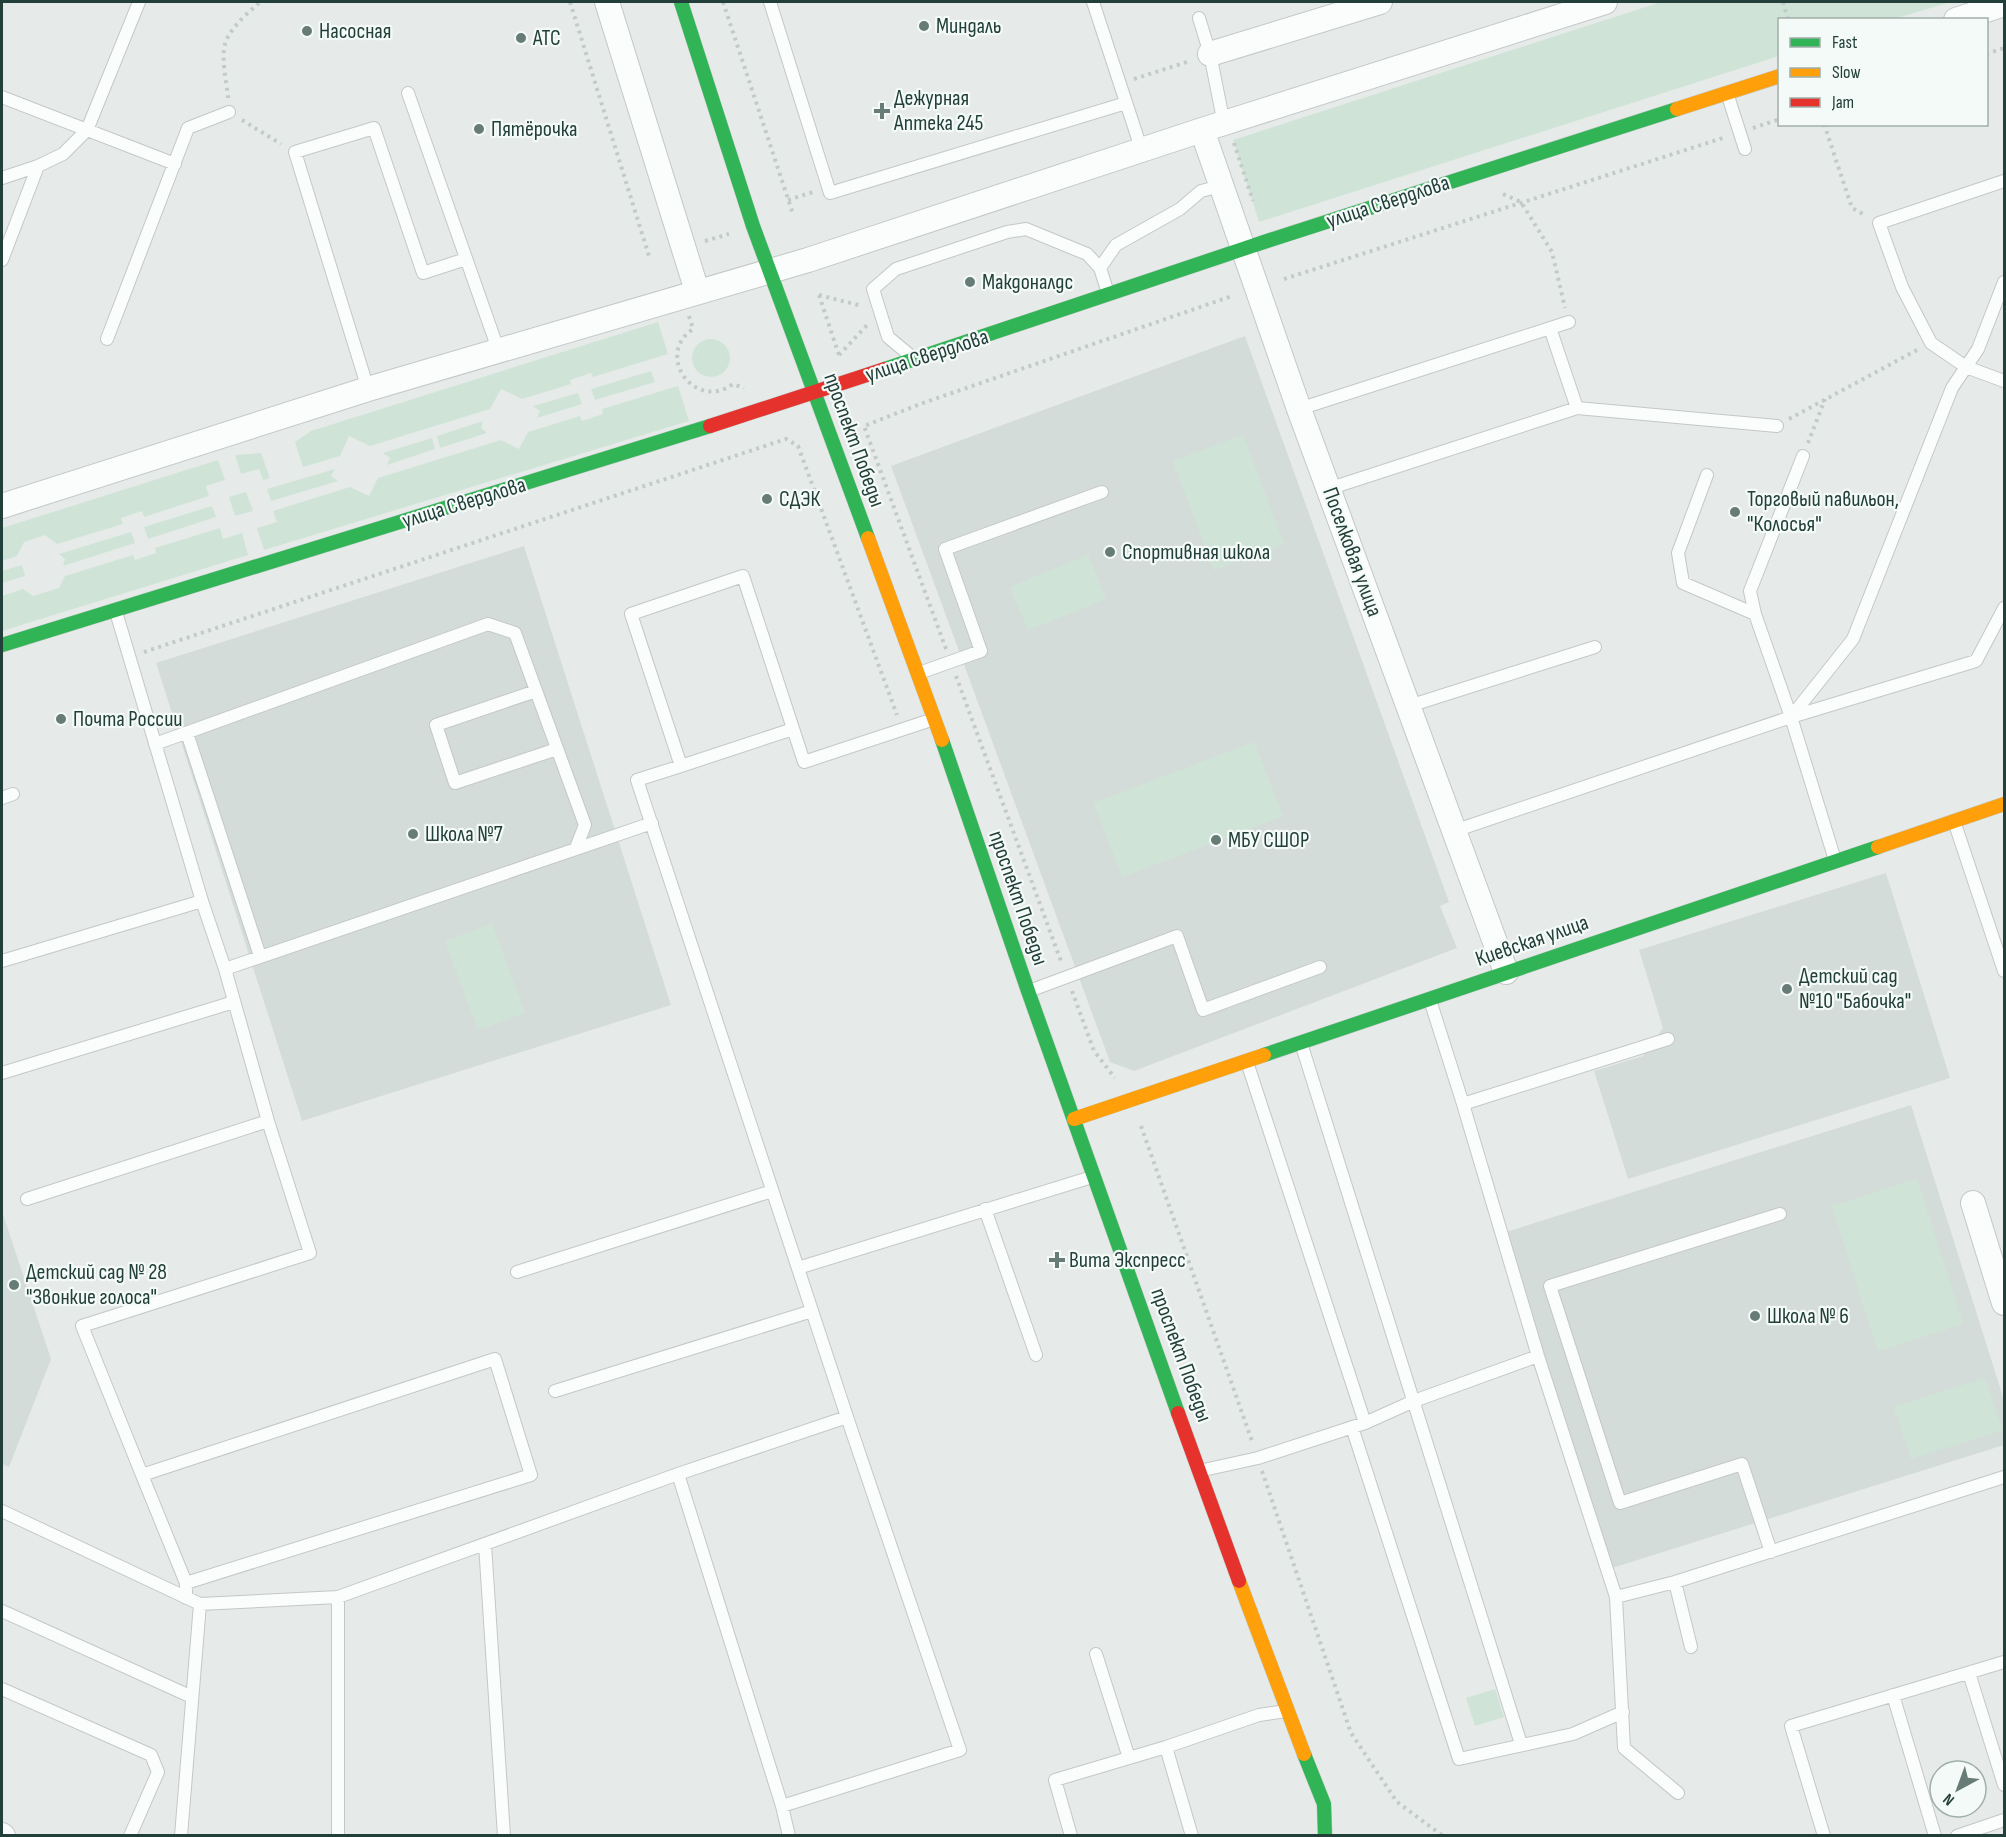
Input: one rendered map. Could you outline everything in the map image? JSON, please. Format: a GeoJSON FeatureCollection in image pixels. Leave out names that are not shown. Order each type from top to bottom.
{"type":"FeatureCollection","features":[{"type":"Feature","properties":{"kind":"main road","name":"проспект Победы"},"geometry":{"type":"LineString","coordinates":[[681,2],[753,226],[935,719],[1028,991],[1199,1471],[1287,1711],[1324,1804],[1336,1820]]}},
{"type":"Feature","properties":{"kind":"main road","name":"улица Свердлова"},"geometry":{"type":"LineString","coordinates":[[2,645],[815,393],[1245,249],[1778,76]]}},
{"type":"Feature","properties":{"kind":"main road","name":"Киевская улица"},"geometry":{"type":"LineString","coordinates":[[1074,1119],[2004,804]]}},
{"type":"Feature","properties":{"kind":"main road","name":"проспект Победы"},"geometry":{"type":"LineString","coordinates":[[1324,1804],[1325,1836]]}},
{"type":"Feature","properties":{"kind":"street"},"geometry":{"type":"LineString","coordinates":[[607,2],[697,291]]}},
{"type":"Feature","properties":{"kind":"street"},"geometry":{"type":"LineString","coordinates":[[1210,54],[1380,2]]}},
{"type":"Feature","properties":{"kind":"street"},"geometry":{"type":"LineString","coordinates":[[2,506],[368,389],[770,271],[1142,151],[1220,131],[1605,2]]}},
{"type":"Feature","properties":{"kind":"street"},"geometry":{"type":"LineString","coordinates":[[1962,18],[2004,4]]}},
{"type":"Feature","properties":{"kind":"street","name":"Поселковая улица"},"geometry":{"type":"LineString","coordinates":[[1220,131],[1221,186],[1328,489],[1506,972]]}},
{"type":"Feature","properties":{"kind":"street"},"geometry":{"type":"LineString","coordinates":[[1973,1203],[2004,1303]]}},
{"type":"Feature","properties":{"kind":"lane"},"geometry":{"type":"LineString","coordinates":[[2,178],[38,166],[63,154],[87,130],[139,2]]}},
{"type":"Feature","properties":{"kind":"lane"},"geometry":{"type":"LineString","coordinates":[[770,2],[830,193],[1126,103]]}},
{"type":"Feature","properties":{"kind":"lane"},"geometry":{"type":"LineString","coordinates":[[1093,2],[1142,151]]}},
{"type":"Feature","properties":{"kind":"lane"},"geometry":{"type":"LineString","coordinates":[[1199,18],[1210,54],[1220,131]]}},
{"type":"Feature","properties":{"kind":"lane"},"geometry":{"type":"LineString","coordinates":[[1727,92],[1745,149]]}},
{"type":"Feature","properties":{"kind":"lane"},"geometry":{"type":"LineString","coordinates":[[408,93],[499,352]]}},
{"type":"Feature","properties":{"kind":"lane"},"geometry":{"type":"LineString","coordinates":[[2,97],[175,164]]}},
{"type":"Feature","properties":{"kind":"lane"},"geometry":{"type":"LineString","coordinates":[[107,339],[188,128],[229,112]]}},
{"type":"Feature","properties":{"kind":"lane"},"geometry":{"type":"LineString","coordinates":[[368,389],[295,152],[374,128],[423,273],[466,259]]}},
{"type":"Feature","properties":{"kind":"lane"},"geometry":{"type":"LineString","coordinates":[[2,260],[38,166]]}},
{"type":"Feature","properties":{"kind":"lane"},"geometry":{"type":"LineString","coordinates":[[2004,181],[1879,223],[1902,287],[1931,343],[1966,367],[2004,381]]}},
{"type":"Feature","properties":{"kind":"lane"},"geometry":{"type":"LineString","coordinates":[[1100,268],[1116,245],[1180,209],[1202,191],[1221,186]]}},
{"type":"Feature","properties":{"kind":"lane"},"geometry":{"type":"LineString","coordinates":[[915,360],[888,337],[873,289],[896,269],[1007,232],[1026,229],[1087,254],[1100,268],[1109,294]]}},
{"type":"Feature","properties":{"kind":"lane"},"geometry":{"type":"LineString","coordinates":[[1791,717],[1853,639],[1952,388],[1978,349],[2004,282]]}},
{"type":"Feature","properties":{"kind":"lane"},"geometry":{"type":"LineString","coordinates":[[1299,409],[1569,322]]}},
{"type":"Feature","properties":{"kind":"lane"},"geometry":{"type":"LineString","coordinates":[[1550,328],[1577,408]]}},
{"type":"Feature","properties":{"kind":"lane"},"geometry":{"type":"LineString","coordinates":[[1328,489],[1577,408],[1777,426]]}},
{"type":"Feature","properties":{"kind":"lane"},"geometry":{"type":"LineString","coordinates":[[1803,456],[1750,591],[1755,614],[1791,717],[1836,861]]}},
{"type":"Feature","properties":{"kind":"lane"},"geometry":{"type":"LineString","coordinates":[[1707,475],[1678,553],[1683,583],[1755,614]]}},
{"type":"Feature","properties":{"kind":"lane"},"geometry":{"type":"LineString","coordinates":[[918,674],[981,651],[945,549],[1102,492]]}},
{"type":"Feature","properties":{"kind":"lane"},"geometry":{"type":"LineString","coordinates":[[681,766],[631,614],[743,576],[804,762],[935,719]]}},
{"type":"Feature","properties":{"kind":"lane"},"geometry":{"type":"LineString","coordinates":[[1454,831],[1791,717],[1976,661],[2004,608]]}},
{"type":"Feature","properties":{"kind":"lane"},"geometry":{"type":"LineString","coordinates":[[115,610],[202,901],[225,969],[268,1121],[310,1253],[82,1326],[186,1583],[186,1598]]}},
{"type":"Feature","properties":{"kind":"lane"},"geometry":{"type":"LineString","coordinates":[[155,744],[488,624],[515,633],[585,825],[576,848]]}},
{"type":"Feature","properties":{"kind":"lane"},"geometry":{"type":"LineString","coordinates":[[1409,706],[1595,647]]}},
{"type":"Feature","properties":{"kind":"lane"},"geometry":{"type":"LineString","coordinates":[[536,691],[436,725],[455,783],[557,749]]}},
{"type":"Feature","properties":{"kind":"lane"},"geometry":{"type":"LineString","coordinates":[[782,1806],[960,1750],[847,1417],[637,780],[793,729]]}},
{"type":"Feature","properties":{"kind":"lane"},"geometry":{"type":"LineString","coordinates":[[187,733],[260,956]]}},
{"type":"Feature","properties":{"kind":"lane"},"geometry":{"type":"LineString","coordinates":[[1954,821],[2004,971]]}},
{"type":"Feature","properties":{"kind":"lane"},"geometry":{"type":"LineString","coordinates":[[225,969],[652,823]]}},
{"type":"Feature","properties":{"kind":"lane"},"geometry":{"type":"LineString","coordinates":[[2,961],[202,901]]}},
{"type":"Feature","properties":{"kind":"lane"},"geometry":{"type":"LineString","coordinates":[[1028,991],[1177,936],[1203,1010],[1320,967]]}},
{"type":"Feature","properties":{"kind":"lane"},"geometry":{"type":"LineString","coordinates":[[1429,999],[1463,1104],[1538,1356],[1616,1597],[1624,1748],[1678,1793]]}},
{"type":"Feature","properties":{"kind":"lane"},"geometry":{"type":"LineString","coordinates":[[2,1073],[234,1002]]}},
{"type":"Feature","properties":{"kind":"lane"},"geometry":{"type":"LineString","coordinates":[[1463,1104],[1668,1039]]}},
{"type":"Feature","properties":{"kind":"lane"},"geometry":{"type":"LineString","coordinates":[[1301,1041],[1521,1744]]}},
{"type":"Feature","properties":{"kind":"lane"},"geometry":{"type":"LineString","coordinates":[[1247,1061],[1365,1423]]}},
{"type":"Feature","properties":{"kind":"lane"},"geometry":{"type":"LineString","coordinates":[[27,1199],[268,1121]]}},
{"type":"Feature","properties":{"kind":"lane"},"geometry":{"type":"LineString","coordinates":[[798,1268],[1095,1176]]}},
{"type":"Feature","properties":{"kind":"lane"},"geometry":{"type":"LineString","coordinates":[[517,1272],[772,1191]]}},
{"type":"Feature","properties":{"kind":"lane"},"geometry":{"type":"LineString","coordinates":[[985,1209],[1036,1355]]}},
{"type":"Feature","properties":{"kind":"lane"},"geometry":{"type":"LineString","coordinates":[[1772,1552],[1742,1464],[1620,1503],[1550,1286],[1780,1214]]}},
{"type":"Feature","properties":{"kind":"lane"},"geometry":{"type":"LineString","coordinates":[[555,1390],[812,1311]]}},
{"type":"Feature","properties":{"kind":"lane"},"geometry":{"type":"LineString","coordinates":[[1199,1471],[1258,1458],[1365,1423],[1414,1401],[1538,1356]]}},
{"type":"Feature","properties":{"kind":"lane"},"geometry":{"type":"LineString","coordinates":[[142,1475],[495,1359],[531,1475],[186,1583]]}},
{"type":"Feature","properties":{"kind":"lane"},"geometry":{"type":"LineString","coordinates":[[2,1511],[200,1604],[338,1597],[678,1474],[847,1417]]}},
{"type":"Feature","properties":{"kind":"lane"},"geometry":{"type":"LineString","coordinates":[[1352,1427],[1459,1759],[1573,1734],[1623,1712]]}},
{"type":"Feature","properties":{"kind":"lane"},"geometry":{"type":"LineString","coordinates":[[678,1474],[782,1806],[789,1836]]}},
{"type":"Feature","properties":{"kind":"lane"},"geometry":{"type":"LineString","coordinates":[[1616,1597],[1676,1582],[2004,1477]]}},
{"type":"Feature","properties":{"kind":"lane"},"geometry":{"type":"LineString","coordinates":[[485,1544],[504,1836]]}},
{"type":"Feature","properties":{"kind":"lane"},"geometry":{"type":"LineString","coordinates":[[1676,1582],[1691,1647]]}},
{"type":"Feature","properties":{"kind":"lane"},"geometry":{"type":"LineString","coordinates":[[338,1597],[338,1836]]}},
{"type":"Feature","properties":{"kind":"lane"},"geometry":{"type":"LineString","coordinates":[[182,1836],[200,1604]]}},
{"type":"Feature","properties":{"kind":"lane"},"geometry":{"type":"LineString","coordinates":[[2,1611],[192,1697]]}},
{"type":"Feature","properties":{"kind":"lane"},"geometry":{"type":"LineString","coordinates":[[1096,1654],[1129,1758]]}},
{"type":"Feature","properties":{"kind":"lane"},"geometry":{"type":"LineString","coordinates":[[1824,1836],[1791,1726],[2004,1662]]}},
{"type":"Feature","properties":{"kind":"lane"},"geometry":{"type":"LineString","coordinates":[[1969,1673],[2004,1785]]}},
{"type":"Feature","properties":{"kind":"lane"},"geometry":{"type":"LineString","coordinates":[[2,1689],[151,1755],[158,1772],[130,1836]]}},
{"type":"Feature","properties":{"kind":"lane"},"geometry":{"type":"LineString","coordinates":[[1893,1695],[1935,1836]]}},
{"type":"Feature","properties":{"kind":"lane"},"geometry":{"type":"LineString","coordinates":[[1071,1836],[1055,1780],[1166,1747],[1259,1715],[1287,1711]]}},
{"type":"Feature","properties":{"kind":"lane"},"geometry":{"type":"LineString","coordinates":[[1166,1747],[1192,1836]]}},
{"type":"Feature","properties":{"kind":"lane"},"geometry":{"type":"LineString","coordinates":[[1957,1836],[2004,1820]]}},
{"type":"Feature","properties":{"kind":"path"},"geometry":{"type":"LineString","coordinates":[[260,2],[242,18],[226,42],[224,57],[229,112],[295,152]]}},
{"type":"Feature","properties":{"kind":"path"},"geometry":{"type":"LineString","coordinates":[[570,2],[649,256]]}},
{"type":"Feature","properties":{"kind":"path"},"geometry":{"type":"LineString","coordinates":[[723,2],[793,214]]}},
{"type":"Feature","properties":{"kind":"path"},"geometry":{"type":"LineString","coordinates":[[1783,2],[1787,18]]}},
{"type":"Feature","properties":{"kind":"path"},"geometry":{"type":"LineString","coordinates":[[1988,53],[2004,48]]}},
{"type":"Feature","properties":{"kind":"path"},"geometry":{"type":"LineString","coordinates":[[1120,83],[1210,54]]}},
{"type":"Feature","properties":{"kind":"path"},"geometry":{"type":"LineString","coordinates":[[1284,279],[1778,119]]}},
{"type":"Feature","properties":{"kind":"path"},"geometry":{"type":"LineString","coordinates":[[1825,126],[1852,208],[1879,223]]}},
{"type":"Feature","properties":{"kind":"path"},"geometry":{"type":"LineString","coordinates":[[1220,131],[1256,212]]}},
{"type":"Feature","properties":{"kind":"path"},"geometry":{"type":"LineString","coordinates":[[788,200],[828,187]]}},
{"type":"Feature","properties":{"kind":"path"},"geometry":{"type":"LineString","coordinates":[[1500,192],[1521,202],[1552,252],[1569,322]]}},
{"type":"Feature","properties":{"kind":"path"},"geometry":{"type":"LineString","coordinates":[[704,241],[736,232]]}},
{"type":"Feature","properties":{"kind":"path"},"geometry":{"type":"LineString","coordinates":[[839,355],[880,311],[819,295],[839,355],[842,362]]}},
{"type":"Feature","properties":{"kind":"path"},"geometry":{"type":"LineString","coordinates":[[1117,1080],[1094,1051],[864,426],[1232,296]]}},
{"type":"Feature","properties":{"kind":"path"},"geometry":{"type":"LineString","coordinates":[[689,315],[693,329],[683,339],[678,349],[677,361],[687,382],[697,389],[708,392],[720,391],[733,384],[750,391]]}},
{"type":"Feature","properties":{"kind":"path"},"geometry":{"type":"LineString","coordinates":[[1777,426],[1931,343]]}},
{"type":"Feature","properties":{"kind":"path"},"geometry":{"type":"LineString","coordinates":[[1803,456],[1826,399]]}},
{"type":"Feature","properties":{"kind":"path"},"geometry":{"type":"LineString","coordinates":[[129,657],[786,440],[798,446],[902,730]]}},
{"type":"Feature","properties":{"kind":"path"},"geometry":{"type":"LineString","coordinates":[[1141,1126],[1258,1458],[1351,1733],[1397,1802],[1443,1836]]}},
{"type":"Feature","properties":{"kind":"shaded area"},"geometry":{"type":"Polygon","coordinates":[[[1245,336],[1449,902],[1440,906],[1457,948],[1134,1071],[1110,1062],[891,466],[1245,336]]]}},
{"type":"Feature","properties":{"kind":"shaded area","name":"Школа №7"},"geometry":{"type":"Polygon","coordinates":[[[524,546],[671,1005],[302,1121],[156,663],[524,546]]]}},
{"type":"Feature","properties":{"kind":"shaded area","name":"Детский сад №10 \"Бабочка\""},"geometry":{"type":"Polygon","coordinates":[[[1886,873],[1950,1078],[1628,1179],[1594,1071],[1643,1056],[1663,1028],[1639,950],[1886,873]]]}},
{"type":"Feature","properties":{"kind":"shaded area","name":"Школа № 6"},"geometry":{"type":"Polygon","coordinates":[[[1911,1105],[2004,1400],[2004,1445],[1612,1568],[1506,1232],[1911,1105]]]}},
{"type":"Feature","properties":{"kind":"shaded area","name":"Детский сад № 28 \"Звонкие голоса\""},"geometry":{"type":"Polygon","coordinates":[[[2,1211],[51,1359],[9,1467],[2,1464],[2,1211]]]}},
{"type":"Feature","properties":{"kind":"green space"},"geometry":{"type":"Polygon","coordinates":[[[1661,2],[1951,2],[1897,18],[1778,18],[1778,56],[1259,222],[1233,140],[1661,2]]]}},
{"type":"Feature","properties":{"kind":"green space"},"geometry":{"type":"Polygon","coordinates":[[[658,322],[668,354],[593,377],[591,373],[570,380],[571,384],[522,399],[501,389],[490,409],[370,446],[349,436],[340,456],[303,467],[295,442],[311,431],[658,322]]]}},
{"type":"Feature","properties":{"kind":"green space"},"geometry":{"type":"Polygon","coordinates":[[[711,339],[718,340],[724,345],[729,351],[729,365],[724,371],[718,376],[711,377],[704,376],[698,371],[693,365],[692,358],[693,351],[698,345],[704,340],[711,339]]]}},
{"type":"Feature","properties":{"kind":"green space"},"geometry":{"type":"Polygon","coordinates":[[[651,371],[655,382],[595,400],[591,389],[651,371]]]}},
{"type":"Feature","properties":{"kind":"green space"},"geometry":{"type":"Polygon","coordinates":[[[678,386],[689,421],[264,550],[257,528],[277,522],[273,511],[350,487],[369,496],[378,478],[501,440],[519,449],[528,432],[580,416],[582,421],[603,414],[602,409],[678,386]]]}},
{"type":"Feature","properties":{"kind":"green space"},"geometry":{"type":"Polygon","coordinates":[[[578,393],[582,404],[537,418],[540,411],[533,406],[578,393]]]}},
{"type":"Feature","properties":{"kind":"green space"},"geometry":{"type":"Polygon","coordinates":[[[483,421],[481,428],[487,433],[440,448],[437,436],[483,421]]]}},
{"type":"Feature","properties":{"kind":"green space"},"geometry":{"type":"Polygon","coordinates":[[[1243,435],[1284,544],[1214,570],[1173,461],[1243,435]]]}},
{"type":"Feature","properties":{"kind":"green space"},"geometry":{"type":"Polygon","coordinates":[[[432,438],[435,449],[387,465],[390,458],[383,453],[432,438]]]}},
{"type":"Feature","properties":{"kind":"green space"},"geometry":{"type":"Polygon","coordinates":[[[261,453],[270,478],[263,480],[259,469],[241,474],[235,455],[261,453]]]}},
{"type":"Feature","properties":{"kind":"green space"},"geometry":{"type":"Polygon","coordinates":[[[218,460],[225,480],[206,486],[209,496],[144,517],[142,511],[121,518],[123,524],[57,544],[45,535],[24,542],[17,556],[2,561],[2,528],[218,460]]]}},
{"type":"Feature","properties":{"kind":"green space"},"geometry":{"type":"Polygon","coordinates":[[[335,469],[331,476],[338,481],[271,501],[267,489],[335,469]]]}},
{"type":"Feature","properties":{"kind":"green space"},"geometry":{"type":"Polygon","coordinates":[[[246,492],[253,511],[235,516],[229,497],[246,492]]]}},
{"type":"Feature","properties":{"kind":"green space"},"geometry":{"type":"Polygon","coordinates":[[[212,506],[216,517],[148,539],[144,527],[212,506]]]}},
{"type":"Feature","properties":{"kind":"green space"},"geometry":{"type":"Polygon","coordinates":[[[220,528],[223,539],[242,533],[248,555],[2,631],[2,596],[23,589],[33,596],[59,588],[65,576],[133,555],[135,560],[156,553],[155,548],[220,528]]]}},
{"type":"Feature","properties":{"kind":"green space"},"geometry":{"type":"Polygon","coordinates":[[[131,532],[135,543],[63,566],[65,559],[59,554],[131,532]]]}},
{"type":"Feature","properties":{"kind":"green space"},"geometry":{"type":"Polygon","coordinates":[[[1088,555],[1106,599],[1028,630],[1010,587],[1088,555]]]}},
{"type":"Feature","properties":{"kind":"green space"},"geometry":{"type":"Polygon","coordinates":[[[22,565],[25,576],[2,583],[2,571],[22,565]]]}},
{"type":"Feature","properties":{"kind":"green space"},"geometry":{"type":"Polygon","coordinates":[[[1254,742],[1283,816],[1122,877],[1094,803],[1254,742]]]}},
{"type":"Feature","properties":{"kind":"green space"},"geometry":{"type":"Polygon","coordinates":[[[492,924],[525,1013],[478,1030],[445,941],[492,924]]]}},
{"type":"Feature","properties":{"kind":"green space"},"geometry":{"type":"Polygon","coordinates":[[[1917,1179],[1963,1324],[1878,1351],[1832,1206],[1917,1179]]]}},
{"type":"Feature","properties":{"kind":"green space"},"geometry":{"type":"Polygon","coordinates":[[[1985,1378],[2002,1430],[1911,1459],[1894,1407],[1985,1378]]]}},
{"type":"Feature","properties":{"kind":"green space"},"geometry":{"type":"Polygon","coordinates":[[[1495,1689],[1504,1717],[1475,1726],[1466,1698],[1495,1689]]]}},
{"type":"Feature","properties":{"kind":"traffic: fast"},"geometry":{"type":"LineString","coordinates":[[681,2],[753,226],[868,538]]}},
{"type":"Feature","properties":{"kind":"traffic: fast"},"geometry":{"type":"LineString","coordinates":[[885,369],[1270,240],[1677,109]]}},
{"type":"Feature","properties":{"kind":"traffic: fast"},"geometry":{"type":"LineString","coordinates":[[2,645],[710,426]]}},
{"type":"Feature","properties":{"kind":"traffic: fast"},"geometry":{"type":"LineString","coordinates":[[942,740],[1028,991],[1178,1413]]}},
{"type":"Feature","properties":{"kind":"traffic: fast"},"geometry":{"type":"LineString","coordinates":[[1264,1055],[1878,847]]}},
{"type":"Feature","properties":{"kind":"traffic: fast"},"geometry":{"type":"LineString","coordinates":[[1304,1754],[1324,1804],[1325,1836]]}},
{"type":"Feature","properties":{"kind":"traffic: slow"},"geometry":{"type":"LineString","coordinates":[[1677,109],[1778,77]]}},
{"type":"Feature","properties":{"kind":"traffic: slow"},"geometry":{"type":"LineString","coordinates":[[868,538],[942,740]]}},
{"type":"Feature","properties":{"kind":"traffic: slow"},"geometry":{"type":"LineString","coordinates":[[1878,847],[2004,804]]}},
{"type":"Feature","properties":{"kind":"traffic: slow"},"geometry":{"type":"LineString","coordinates":[[1074,1119],[1264,1055]]}},
{"type":"Feature","properties":{"kind":"traffic: slow"},"geometry":{"type":"LineString","coordinates":[[1239,1581],[1304,1754]]}},
{"type":"Feature","properties":{"kind":"traffic: jam"},"geometry":{"type":"LineString","coordinates":[[710,426],[885,369]]}},
{"type":"Feature","properties":{"kind":"traffic: jam"},"geometry":{"type":"LineString","coordinates":[[1178,1413],[1239,1581]]}},
{"type":"Feature","properties":{"kind":"place","name":"Миндаль"},"geometry":{"type":"Point","coordinates":[924,26]}},
{"type":"Feature","properties":{"kind":"place","name":"Насосная"},"geometry":{"type":"Point","coordinates":[307,31]}},
{"type":"Feature","properties":{"kind":"place","name":"АТС"},"geometry":{"type":"Point","coordinates":[521,38]}},
{"type":"Feature","properties":{"kind":"place","name":"Дежурная Аптека 245"},"geometry":{"type":"Point","coordinates":[882,111]}},
{"type":"Feature","properties":{"kind":"place","name":"Пятёрочка"},"geometry":{"type":"Point","coordinates":[479,129]}},
{"type":"Feature","properties":{"kind":"place","name":"Макдоналдс"},"geometry":{"type":"Point","coordinates":[970,282]}},
{"type":"Feature","properties":{"kind":"place","name":"СДЭК"},"geometry":{"type":"Point","coordinates":[767,499]}},
{"type":"Feature","properties":{"kind":"place","name":"Торговый павильон, \"Колосья\""},"geometry":{"type":"Point","coordinates":[1735,512]}},
{"type":"Feature","properties":{"kind":"place","name":"Спортивная школа"},"geometry":{"type":"Point","coordinates":[1110,552]}},
{"type":"Feature","properties":{"kind":"place","name":"Почта России"},"geometry":{"type":"Point","coordinates":[61,719]}},
{"type":"Feature","properties":{"kind":"place","name":"Школа №7"},"geometry":{"type":"Point","coordinates":[413,834]}},
{"type":"Feature","properties":{"kind":"place","name":"МБУ СШОР"},"geometry":{"type":"Point","coordinates":[1216,840]}},
{"type":"Feature","properties":{"kind":"place","name":"Детский сад №10 \"Бабочка\""},"geometry":{"type":"Point","coordinates":[1787,989]}},
{"type":"Feature","properties":{"kind":"place","name":"Вита Экспресс"},"geometry":{"type":"Point","coordinates":[1057,1260]}},
{"type":"Feature","properties":{"kind":"place","name":"Детский сад № 28 \"Звонкие голоса\""},"geometry":{"type":"Point","coordinates":[14,1285]}},
{"type":"Feature","properties":{"kind":"place","name":"Школа № 6"},"geometry":{"type":"Point","coordinates":[1755,1316]}}]}
